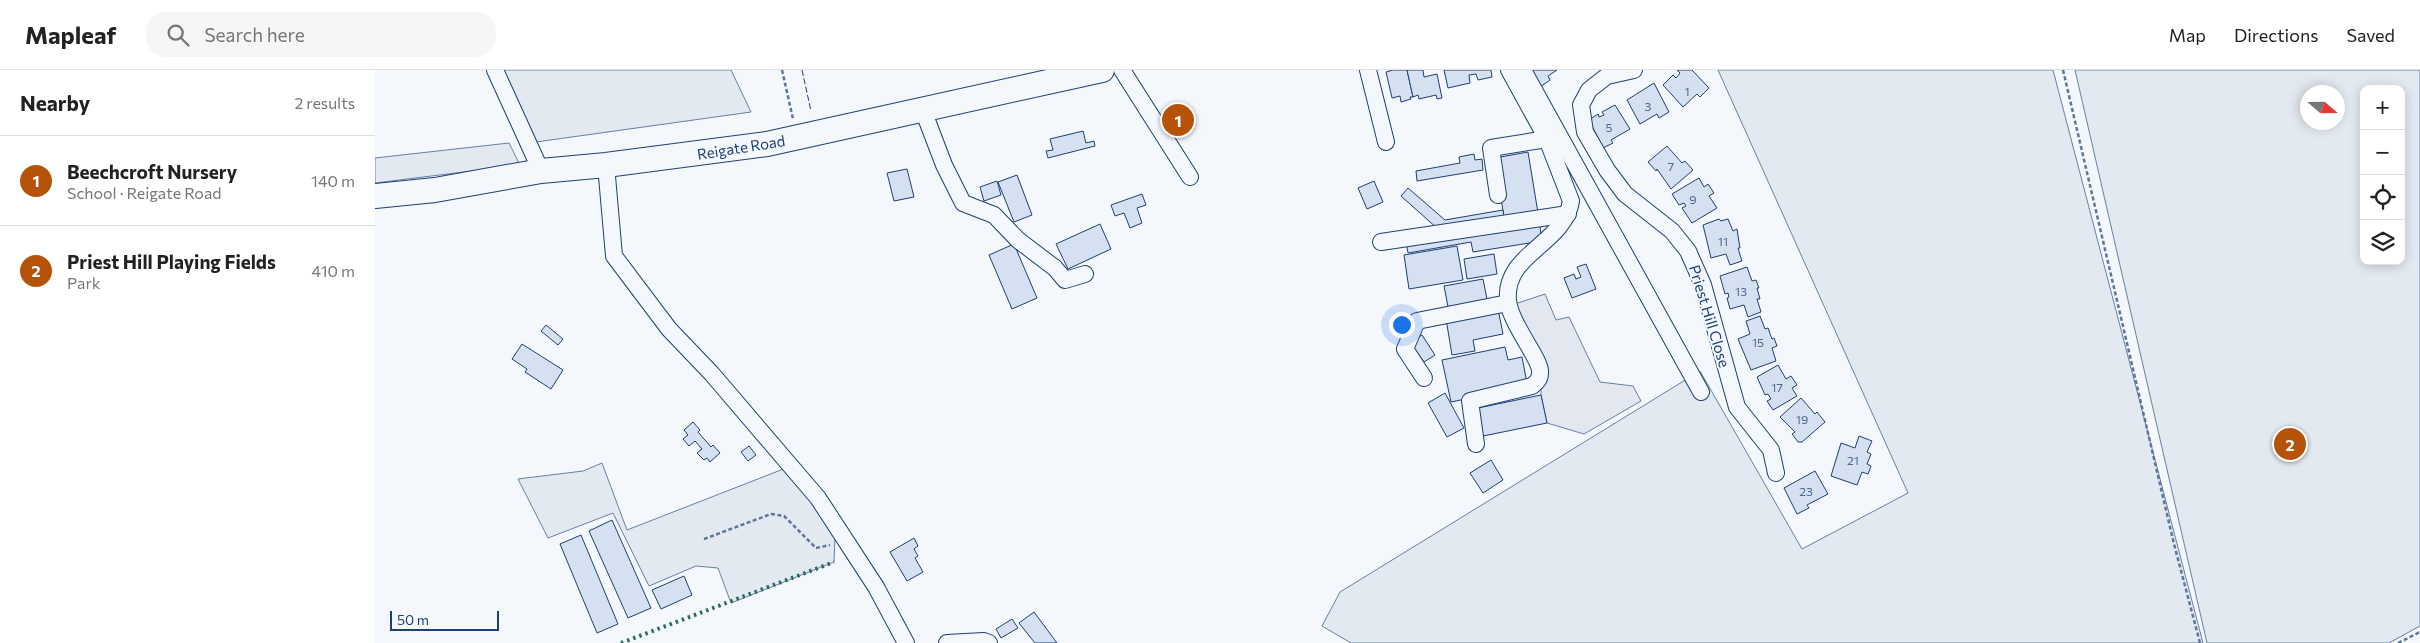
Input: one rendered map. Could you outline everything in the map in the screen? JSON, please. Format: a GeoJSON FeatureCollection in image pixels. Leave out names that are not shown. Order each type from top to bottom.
{"type":"FeatureCollection","features":[{"type":"Feature","properties":{"kind":"highway","name":"Reigate Road"},"geometry":{"type":"LineString","coordinates":[[375,196],[435,190],[541,171],[606,165],[767,144],[1102,70]]}},
{"type":"Feature","properties":{"kind":"street"},"geometry":{"type":"LineString","coordinates":[[495,70],[541,171]]}},
{"type":"Feature","properties":{"kind":"street"},"geometry":{"type":"LineString","coordinates":[[1122,70],[1190,177]]}},
{"type":"Feature","properties":{"kind":"street"},"geometry":{"type":"LineString","coordinates":[[1369,70],[1386,142]]}},
{"type":"Feature","properties":{"kind":"street"},"geometry":{"type":"LineString","coordinates":[[1475,444],[1470,401],[1532,386],[1538,380],[1541,372],[1513,322],[1508,303],[1511,280],[1523,259],[1561,227],[1571,200],[1547,139],[1509,70]]}},
{"type":"Feature","properties":{"kind":"street"},"geometry":{"type":"LineString","coordinates":[[1523,70],[1701,392]]}},
{"type":"Feature","properties":{"kind":"street","name":"Priest Hill Close"},"geometry":{"type":"LineString","coordinates":[[1634,70],[1607,76],[1589,90],[1581,105],[1585,132],[1607,170],[1625,194],[1672,231],[1688,251],[1703,285],[1737,407],[1771,450],[1776,474]]}},
{"type":"Feature","properties":{"kind":"street"},"geometry":{"type":"LineString","coordinates":[[923,110],[944,165],[963,203],[994,215],[1018,240],[1055,268],[1065,280],[1085,274]]}},
{"type":"Feature","properties":{"kind":"street"},"geometry":{"type":"LineString","coordinates":[[1498,195],[1491,148],[1547,139]]}},
{"type":"Feature","properties":{"kind":"street"},"geometry":{"type":"LineString","coordinates":[[606,165],[614,256],[669,329],[712,374],[818,498],[876,587],[906,643]]}},
{"type":"Feature","properties":{"kind":"street"},"geometry":{"type":"LineString","coordinates":[[1381,242],[1567,214]]}},
{"type":"Feature","properties":{"kind":"street"},"geometry":{"type":"LineString","coordinates":[[1424,378],[1405,349],[1417,321],[1508,303]]}},
{"type":"Feature","properties":{"kind":"street"},"geometry":{"type":"LineString","coordinates":[[947,643],[984,641],[989,643]]}},
{"type":"Feature","properties":{"kind":"path"},"geometry":{"type":"LineString","coordinates":[[782,70],[798,138]]}},
{"type":"Feature","properties":{"kind":"path"},"geometry":{"type":"LineString","coordinates":[[2063,70],[2172,534],[2200,643]]}},
{"type":"Feature","properties":{"kind":"path"},"geometry":{"type":"LineString","coordinates":[[704,540],[771,514],[784,516],[816,548],[835,545],[843,536]]}},
{"type":"Feature","properties":{"kind":"path"},"geometry":{"type":"LineString","coordinates":[[2398,643],[2420,632]]}},
{"type":"Feature","properties":{"kind":"shaded area"},"geometry":{"type":"Polygon","coordinates":[[[502,70],[731,70],[751,112],[536,142],[502,70]]]}},
{"type":"Feature","properties":{"kind":"shaded area"},"geometry":{"type":"Polygon","coordinates":[[[1718,70],[2053,70],[2203,643],[1351,643],[1322,626],[1340,592],[1700,371],[1802,549],[1908,493],[1718,70]]]}},
{"type":"Feature","properties":{"kind":"shaded area"},"geometry":{"type":"Polygon","coordinates":[[[2075,70],[2420,70],[2420,626],[2389,643],[2207,643],[2075,70]]]}},
{"type":"Feature","properties":{"kind":"shaded area"},"geometry":{"type":"Polygon","coordinates":[[[509,143],[520,165],[375,183],[375,158],[509,143]]]}},
{"type":"Feature","properties":{"kind":"shaded area"},"geometry":{"type":"Polygon","coordinates":[[[1545,294],[1556,320],[1569,317],[1600,382],[1633,386],[1641,401],[1584,434],[1547,423],[1541,395],[1541,372],[1509,306],[1545,294]]]}},
{"type":"Feature","properties":{"kind":"shaded area"},"geometry":{"type":"Polygon","coordinates":[[[602,463],[627,530],[786,468],[815,504],[835,537],[834,562],[731,603],[718,568],[696,566],[649,586],[613,513],[548,538],[518,479],[583,471],[602,463]]]}},
{"type":"Feature","properties":{"kind":"building"},"geometry":{"type":"Polygon","coordinates":[[[1407,70],[1413,97],[1410,97],[1411,99],[1401,102],[1400,96],[1392,98],[1386,72],[1407,70]]]}},
{"type":"Feature","properties":{"kind":"building"},"geometry":{"type":"Polygon","coordinates":[[[1407,70],[1423,70],[1424,77],[1437,74],[1442,98],[1437,99],[1436,95],[1419,99],[1418,95],[1413,97],[1407,70]]]}},
{"type":"Feature","properties":{"kind":"building"},"geometry":{"type":"Polygon","coordinates":[[[1444,70],[1491,70],[1492,77],[1478,80],[1476,74],[1469,75],[1470,83],[1448,88],[1444,70]]]}},
{"type":"Feature","properties":{"kind":"building"},"geometry":{"type":"Polygon","coordinates":[[[1530,70],[1557,70],[1548,76],[1550,80],[1540,87],[1530,70]]]}},
{"type":"Feature","properties":{"kind":"building"},"geometry":{"type":"Polygon","coordinates":[[[1677,70],[1692,70],[1709,88],[1700,97],[1697,94],[1683,107],[1663,85],[1673,75],[1676,78],[1680,73],[1677,70]]]}},
{"type":"Feature","properties":{"kind":"building"},"geometry":{"type":"Polygon","coordinates":[[[1654,83],[1669,112],[1659,118],[1657,114],[1640,124],[1627,100],[1654,83]]]}},
{"type":"Feature","properties":{"kind":"building"},"geometry":{"type":"Polygon","coordinates":[[[1186,105],[1194,121],[1169,132],[1162,116],[1186,105]]]}},
{"type":"Feature","properties":{"kind":"building"},"geometry":{"type":"Polygon","coordinates":[[[1615,105],[1630,129],[1611,140],[1613,143],[1603,148],[1589,120],[1598,114],[1599,117],[1604,115],[1602,112],[1615,105]]]}},
{"type":"Feature","properties":{"kind":"building"},"geometry":{"type":"Polygon","coordinates":[[[1083,131],[1086,143],[1094,141],[1095,146],[1048,158],[1046,151],[1053,150],[1050,139],[1083,131]]]}},
{"type":"Feature","properties":{"kind":"building"},"geometry":{"type":"Polygon","coordinates":[[[1667,146],[1682,163],[1685,161],[1693,170],[1671,189],[1657,169],[1656,171],[1648,162],[1667,146]]]}},
{"type":"Feature","properties":{"kind":"building"},"geometry":{"type":"Polygon","coordinates":[[[1528,152],[1538,213],[1504,218],[1495,158],[1528,152]]]}},
{"type":"Feature","properties":{"kind":"building"},"geometry":{"type":"Polygon","coordinates":[[[1474,154],[1475,160],[1482,159],[1483,170],[1417,181],[1416,171],[1460,163],[1459,157],[1474,154]]]}},
{"type":"Feature","properties":{"kind":"building"},"geometry":{"type":"Polygon","coordinates":[[[907,169],[914,197],[894,201],[887,173],[907,169]]]}},
{"type":"Feature","properties":{"kind":"building"},"geometry":{"type":"Polygon","coordinates":[[[1017,175],[1032,215],[1014,222],[998,182],[1017,175]]]}},
{"type":"Feature","properties":{"kind":"building"},"geometry":{"type":"Polygon","coordinates":[[[1699,178],[1704,187],[1708,184],[1714,193],[1709,196],[1717,208],[1692,223],[1682,208],[1686,206],[1684,203],[1679,205],[1672,194],[1699,178]]]}},
{"type":"Feature","properties":{"kind":"building"},"geometry":{"type":"Polygon","coordinates":[[[997,181],[1001,195],[984,201],[980,187],[997,181]]]}},
{"type":"Feature","properties":{"kind":"building"},"geometry":{"type":"Polygon","coordinates":[[[1374,181],[1383,202],[1367,209],[1358,188],[1374,181]]]}},
{"type":"Feature","properties":{"kind":"building"},"geometry":{"type":"Polygon","coordinates":[[[1408,188],[1445,220],[1503,210],[1504,218],[1439,230],[1401,196],[1408,188]]]}},
{"type":"Feature","properties":{"kind":"building"},"geometry":{"type":"Polygon","coordinates":[[[1142,194],[1146,205],[1137,208],[1142,223],[1130,228],[1124,213],[1115,216],[1111,205],[1142,194]]]}},
{"type":"Feature","properties":{"kind":"building"},"geometry":{"type":"Polygon","coordinates":[[[1719,219],[1721,221],[1728,219],[1733,231],[1737,229],[1740,248],[1738,248],[1742,261],[1730,265],[1726,254],[1711,258],[1703,225],[1719,219]]]}},
{"type":"Feature","properties":{"kind":"building"},"geometry":{"type":"Polygon","coordinates":[[[1539,220],[1542,241],[1473,252],[1471,242],[1408,253],[1406,242],[1539,220]]]}},
{"type":"Feature","properties":{"kind":"building"},"geometry":{"type":"Polygon","coordinates":[[[1100,224],[1111,249],[1068,269],[1056,244],[1100,224]]]}},
{"type":"Feature","properties":{"kind":"building"},"geometry":{"type":"Polygon","coordinates":[[[1014,244],[1037,298],[1012,309],[989,255],[1014,244]]]}},
{"type":"Feature","properties":{"kind":"building"},"geometry":{"type":"Polygon","coordinates":[[[1457,246],[1463,280],[1409,289],[1404,255],[1457,246]]]}},
{"type":"Feature","properties":{"kind":"building"},"geometry":{"type":"Polygon","coordinates":[[[1494,254],[1497,274],[1467,279],[1464,259],[1494,254]]]}},
{"type":"Feature","properties":{"kind":"building"},"geometry":{"type":"Polygon","coordinates":[[[1586,264],[1596,289],[1572,298],[1564,278],[1574,274],[1576,279],[1581,277],[1577,267],[1586,264]]]}},
{"type":"Feature","properties":{"kind":"building"},"geometry":{"type":"Polygon","coordinates":[[[1747,267],[1752,281],[1756,280],[1759,288],[1757,288],[1760,299],[1757,299],[1761,312],[1748,317],[1744,305],[1730,309],[1727,298],[1729,297],[1728,293],[1725,294],[1720,276],[1747,267]]]}},
{"type":"Feature","properties":{"kind":"building"},"geometry":{"type":"Polygon","coordinates":[[[1483,279],[1488,304],[1449,312],[1444,286],[1483,279]]]}},
{"type":"Feature","properties":{"kind":"building"},"geometry":{"type":"Polygon","coordinates":[[[1498,309],[1503,334],[1473,340],[1475,351],[1452,355],[1446,319],[1498,309]]]}},
{"type":"Feature","properties":{"kind":"building"},"geometry":{"type":"Polygon","coordinates":[[[1760,316],[1765,329],[1768,328],[1777,346],[1772,348],[1776,361],[1751,370],[1738,339],[1750,334],[1746,321],[1760,316]]]}},
{"type":"Feature","properties":{"kind":"building"},"geometry":{"type":"Polygon","coordinates":[[[546,325],[563,339],[558,345],[541,331],[546,325]]]}},
{"type":"Feature","properties":{"kind":"building"},"geometry":{"type":"Polygon","coordinates":[[[1422,335],[1435,355],[1424,362],[1410,342],[1422,335]]]}},
{"type":"Feature","properties":{"kind":"building"},"geometry":{"type":"Polygon","coordinates":[[[522,344],[563,370],[551,389],[525,372],[527,369],[512,359],[522,344]]]}},
{"type":"Feature","properties":{"kind":"building"},"geometry":{"type":"Polygon","coordinates":[[[1505,347],[1508,360],[1522,357],[1527,383],[1513,389],[1451,402],[1442,360],[1505,347]]]}},
{"type":"Feature","properties":{"kind":"building"},"geometry":{"type":"Polygon","coordinates":[[[1778,365],[1786,379],[1791,376],[1797,385],[1792,388],[1797,396],[1773,410],[1767,401],[1771,399],[1768,394],[1765,395],[1757,377],[1778,365]]]}},
{"type":"Feature","properties":{"kind":"building"},"geometry":{"type":"Polygon","coordinates":[[[1445,393],[1464,428],[1447,437],[1428,403],[1445,393]]]}},
{"type":"Feature","properties":{"kind":"building"},"geometry":{"type":"Polygon","coordinates":[[[1541,395],[1547,423],[1483,436],[1478,408],[1541,395]]]}},
{"type":"Feature","properties":{"kind":"building"},"geometry":{"type":"Polygon","coordinates":[[[1801,398],[1825,422],[1802,442],[1798,442],[1792,434],[1795,432],[1780,417],[1801,398]]]}},
{"type":"Feature","properties":{"kind":"building"},"geometry":{"type":"Polygon","coordinates":[[[693,422],[700,430],[698,432],[711,447],[713,445],[720,453],[710,462],[707,458],[704,460],[697,453],[702,449],[695,441],[689,446],[683,439],[688,435],[684,430],[693,422]]]}},
{"type":"Feature","properties":{"kind":"building"},"geometry":{"type":"Polygon","coordinates":[[[1859,436],[1872,441],[1867,452],[1871,454],[1867,464],[1871,466],[1868,474],[1862,472],[1857,485],[1831,476],[1841,443],[1855,448],[1859,436]]]}},
{"type":"Feature","properties":{"kind":"building"},"geometry":{"type":"Polygon","coordinates":[[[749,446],[756,455],[748,461],[741,452],[749,446]]]}},
{"type":"Feature","properties":{"kind":"building"},"geometry":{"type":"Polygon","coordinates":[[[1491,460],[1503,480],[1483,493],[1470,473],[1491,460]]]}},
{"type":"Feature","properties":{"kind":"building"},"geometry":{"type":"Polygon","coordinates":[[[1815,471],[1828,494],[1807,505],[1809,508],[1797,514],[1784,488],[1815,471]]]}},
{"type":"Feature","properties":{"kind":"building"},"geometry":{"type":"Polygon","coordinates":[[[612,520],[651,608],[628,618],[589,531],[612,520]]]}},
{"type":"Feature","properties":{"kind":"building"},"geometry":{"type":"Polygon","coordinates":[[[581,535],[618,624],[597,633],[560,544],[581,535]]]}},
{"type":"Feature","properties":{"kind":"building"},"geometry":{"type":"Polygon","coordinates":[[[914,538],[918,546],[914,549],[918,556],[915,558],[923,572],[907,581],[890,552],[914,538]]]}},
{"type":"Feature","properties":{"kind":"building"},"geometry":{"type":"Polygon","coordinates":[[[684,576],[692,595],[661,609],[652,590],[684,576]]]}},
{"type":"Feature","properties":{"kind":"building"},"geometry":{"type":"Polygon","coordinates":[[[1034,612],[1057,643],[1035,643],[1019,623],[1034,612]]]}},
{"type":"Feature","properties":{"kind":"building"},"geometry":{"type":"Polygon","coordinates":[[[1012,619],[1018,628],[1001,638],[996,629],[1012,619]]]}},
{"type":"Feature","properties":{"kind":"hedge"},"geometry":{"type":"LineString","coordinates":[[621,643],[834,562]]}},
{"type":"Feature","properties":{"kind":"fence"},"geometry":{"type":"LineString","coordinates":[[802,70],[811,111]]}},
{"type":"Feature","properties":{"kind":"place","name":"Beechcroft Nursery"},"geometry":{"type":"Point","coordinates":[1178,120]}},
{"type":"Feature","properties":{"kind":"place","name":"Priest Hill Playing Fields"},"geometry":{"type":"Point","coordinates":[2290,444]}}]}
